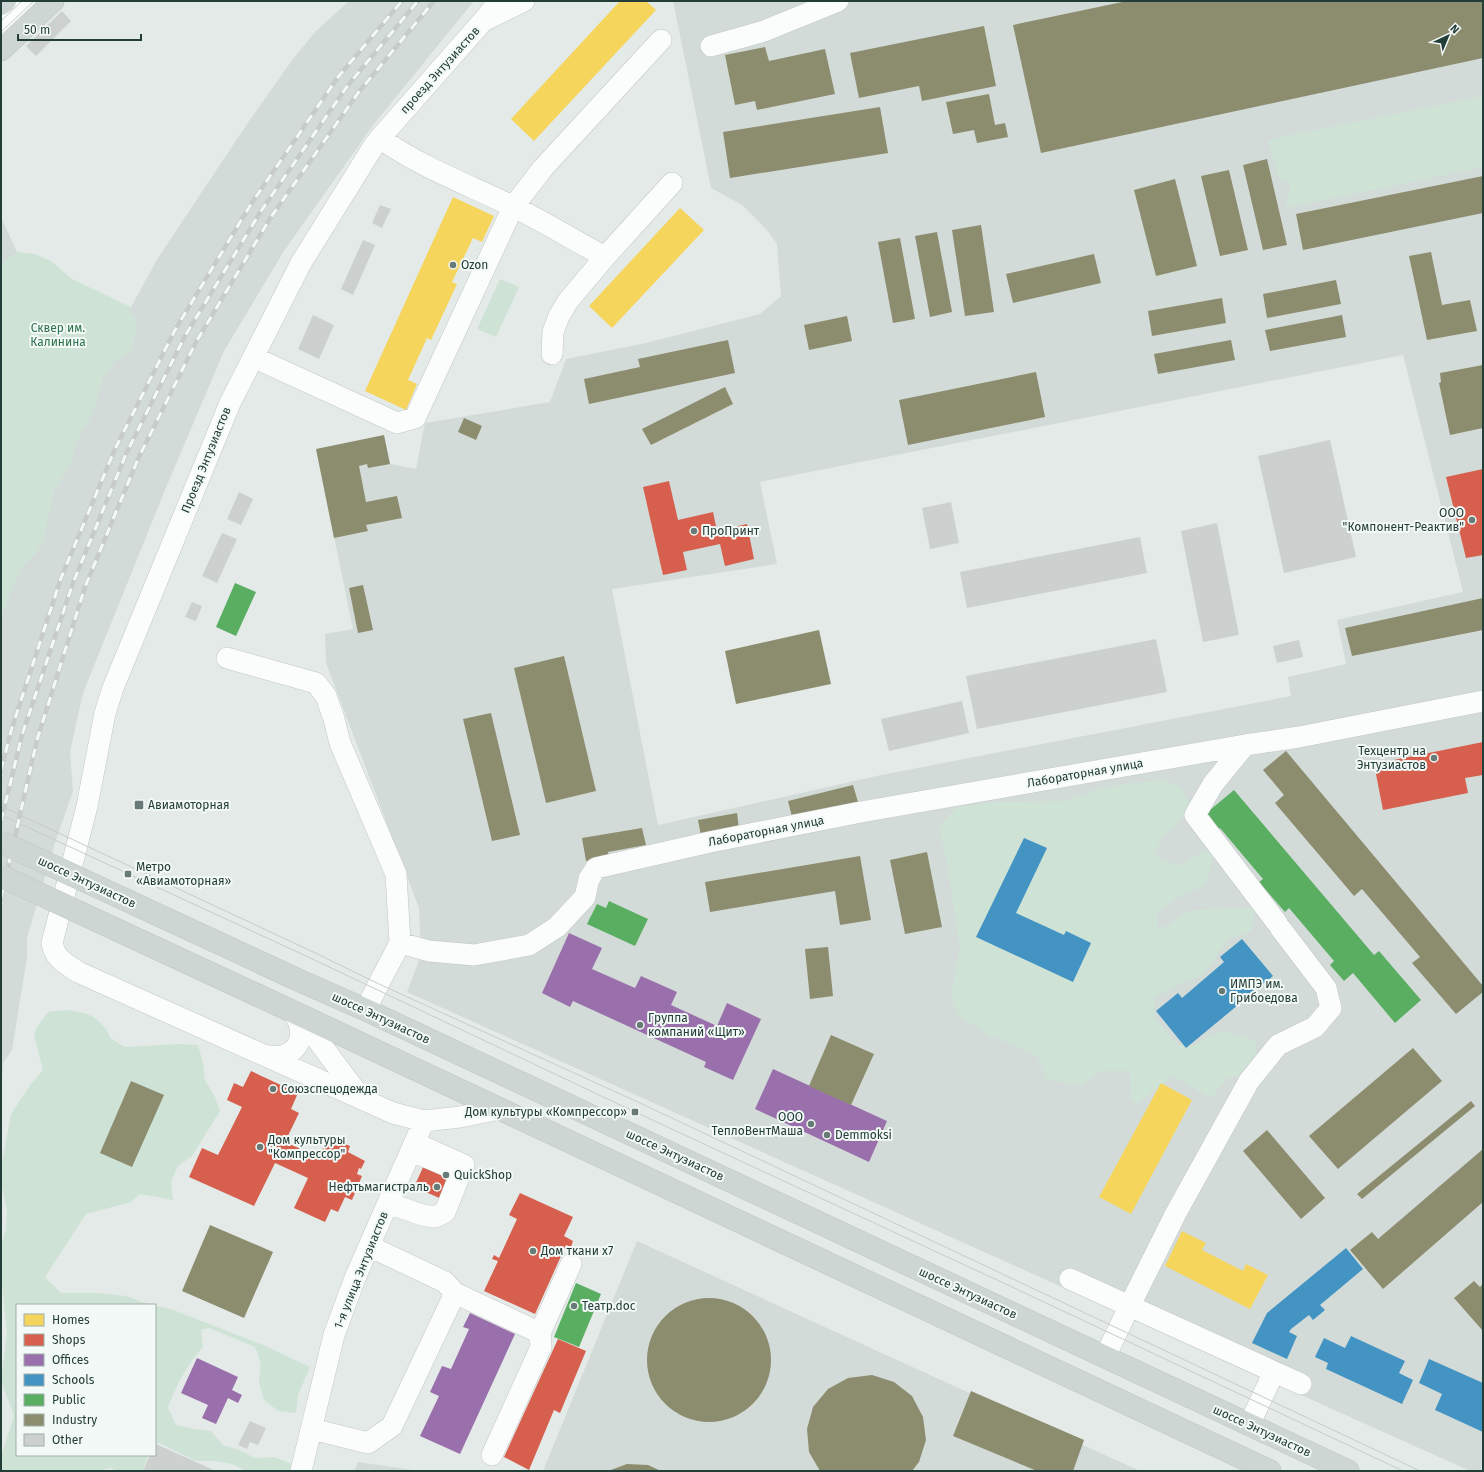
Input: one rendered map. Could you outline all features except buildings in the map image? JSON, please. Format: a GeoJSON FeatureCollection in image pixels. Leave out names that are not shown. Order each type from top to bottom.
{"type":"FeatureCollection","features":[{"type":"Feature","properties":{"kind":"main road"},"geometry":{"type":"LineString","coordinates":[[1,4],[4,1]]}},
{"type":"Feature","properties":{"kind":"main road"},"geometry":{"type":"LineString","coordinates":[[1,50],[53,1]]}},
{"type":"Feature","properties":{"kind":"main road","name":"шоссе Энтузиастов"},"geometry":{"type":"LineString","coordinates":[[1,842],[366,1010],[1348,1471]]}},
{"type":"Feature","properties":{"kind":"main road"},"geometry":{"type":"LineString","coordinates":[[1,876],[289,1009],[500,1110],[1270,1471]]}},
{"type":"Feature","properties":{"kind":"street"},"geometry":{"type":"LineString","coordinates":[[1,27],[28,1]]}},
{"type":"Feature","properties":{"kind":"street","name":"проезд Энтузиастов"},"geometry":{"type":"LineString","coordinates":[[380,138],[499,1]]}},
{"type":"Feature","properties":{"kind":"street"},"geometry":{"type":"LineString","coordinates":[[483,21],[524,1]]}},
{"type":"Feature","properties":{"kind":"street"},"geometry":{"type":"LineString","coordinates":[[711,46],[764,31],[838,1]]}},
{"type":"Feature","properties":{"kind":"street"},"geometry":{"type":"LineString","coordinates":[[253,357],[397,423],[415,418],[513,207],[543,168],[661,40]]}},
{"type":"Feature","properties":{"kind":"street"},"geometry":{"type":"LineString","coordinates":[[380,138],[395,149],[424,165],[513,207],[605,257]]}},
{"type":"Feature","properties":{"kind":"street","name":"Проезд Энтузиастов"},"geometry":{"type":"LineString","coordinates":[[380,138],[301,263],[230,402],[113,688],[105,713],[87,806],[52,943],[54,952],[60,960],[78,972],[393,1113],[424,1121]]}},
{"type":"Feature","properties":{"kind":"street"},"geometry":{"type":"LineString","coordinates":[[552,354],[553,332],[559,316],[568,301],[605,257],[672,183]]}},
{"type":"Feature","properties":{"kind":"street"},"geometry":{"type":"LineString","coordinates":[[227,658],[316,683],[326,696],[340,743],[396,874],[400,943],[375,989],[366,1010]]}},
{"type":"Feature","properties":{"kind":"street"},"geometry":{"type":"LineString","coordinates":[[1106,1357],[1176,1213],[1249,1081],[1278,1045],[1315,1027],[1331,1008],[1326,988],[1196,815],[1213,784],[1245,745],[1299,737],[1483,701]]}},
{"type":"Feature","properties":{"kind":"street","name":"Лабораторная улица"},"geometry":{"type":"LineString","coordinates":[[400,943],[429,951],[474,955],[528,945],[557,927],[585,898],[590,879],[596,868],[710,842],[861,812],[1245,745]]}},
{"type":"Feature","properties":{"kind":"street"},"geometry":{"type":"LineString","coordinates":[[264,1055],[282,1057],[296,1047],[300,1038],[301,1029],[299,1020],[289,1009]]}},
{"type":"Feature","properties":{"kind":"street"},"geometry":{"type":"LineString","coordinates":[[289,1009],[362,1099]]}},
{"type":"Feature","properties":{"kind":"street"},"geometry":{"type":"LineString","coordinates":[[424,1121],[500,1110]]}},
{"type":"Feature","properties":{"kind":"street","name":"1-я улица Энтузиастов"},"geometry":{"type":"LineString","coordinates":[[301,1471],[334,1334],[355,1278],[424,1121]]}},
{"type":"Feature","properties":{"kind":"street"},"geometry":{"type":"LineString","coordinates":[[388,1203],[422,1215],[435,1217],[445,1212],[461,1172],[413,1147]]}},
{"type":"Feature","properties":{"kind":"street"},"geometry":{"type":"LineString","coordinates":[[369,1246],[445,1282],[455,1293],[540,1332]]}},
{"type":"Feature","properties":{"kind":"street"},"geometry":{"type":"LineString","coordinates":[[492,1455],[541,1347],[540,1332],[571,1264]]}},
{"type":"Feature","properties":{"kind":"street"},"geometry":{"type":"LineString","coordinates":[[1070,1279],[1301,1384]]}},
{"type":"Feature","properties":{"kind":"street"},"geometry":{"type":"LineString","coordinates":[[312,1429],[368,1443],[392,1426],[455,1293]]}},
{"type":"Feature","properties":{"kind":"street"},"geometry":{"type":"LineString","coordinates":[[1249,1425],[1274,1372]]}},
{"type":"Feature","properties":{"kind":"shaded area"},"geometry":{"type":"Polygon","coordinates":[[[349,1],[474,1],[374,124],[284,251],[224,351],[165,490],[83,693],[70,752],[73,791],[54,846],[27,938],[27,958],[12,1050],[3,1063],[1,1097],[1,615],[131,307],[158,258],[249,121],[293,59],[315,32],[349,1]]]}},
{"type":"Feature","properties":{"kind":"shaded area"},"geometry":{"type":"Polygon","coordinates":[[[673,1],[1483,1],[1483,1471],[1470,1471],[407,992],[421,955],[419,908],[326,663],[325,634],[353,629],[316,449],[416,469],[425,423],[550,402],[566,359],[646,343],[760,314],[781,296],[777,244],[766,229],[742,205],[711,188],[673,1]],[[1403,355],[760,482],[777,564],[612,589],[658,825],[881,775],[1291,696],[1288,677],[1346,664],[1337,620],[1463,592],[1403,355]]]}},
{"type":"Feature","properties":{"kind":"shaded area"},"geometry":{"type":"Polygon","coordinates":[[[1,217],[17,252],[1,283],[1,217]]]}},
{"type":"Feature","properties":{"kind":"shaded area"},"geometry":{"type":"Polygon","coordinates":[[[637,1241],[1140,1471],[543,1471],[637,1241]]]}},
{"type":"Feature","properties":{"kind":"shaded area"},"geometry":{"type":"Polygon","coordinates":[[[358,1462],[420,1471],[354,1471],[358,1462]]]}},
{"type":"Feature","properties":{"kind":"green space"},"geometry":{"type":"Polygon","coordinates":[[[1483,96],[1483,167],[1286,208],[1291,183],[1280,180],[1268,140],[1483,96]]]}},
{"type":"Feature","properties":{"kind":"green space","name":"Сквер им. Калинина"},"geometry":{"type":"Polygon","coordinates":[[[17,252],[35,254],[51,261],[72,279],[131,307],[130,311],[135,317],[136,335],[129,351],[114,362],[103,376],[94,411],[76,442],[72,459],[54,491],[44,537],[36,553],[22,566],[1,615],[1,266],[17,252]]]}},
{"type":"Feature","properties":{"kind":"green space"},"geometry":{"type":"Polygon","coordinates":[[[500,279],[519,287],[496,337],[477,329],[500,279]]]}},
{"type":"Feature","properties":{"kind":"green space"},"geometry":{"type":"Polygon","coordinates":[[[1161,781],[1180,786],[1191,805],[1174,828],[1162,836],[1154,856],[1179,866],[1207,849],[1213,855],[1206,885],[1179,897],[1157,912],[1158,931],[1189,911],[1224,908],[1255,908],[1252,929],[1246,934],[1229,938],[1203,975],[1185,982],[1154,998],[1155,1018],[1176,1044],[1196,1045],[1212,1035],[1222,1031],[1256,1041],[1256,1066],[1247,1074],[1227,1078],[1211,1098],[1172,1076],[1136,1105],[1131,1099],[1130,1071],[1102,1071],[1082,1085],[1048,1080],[1036,1055],[989,1035],[960,1016],[951,998],[960,946],[946,857],[939,827],[957,807],[995,802],[1069,801],[1099,788],[1161,781]]]}},
{"type":"Feature","properties":{"kind":"green space"},"geometry":{"type":"Polygon","coordinates":[[[65,1010],[87,1014],[100,1022],[110,1038],[125,1047],[179,1044],[198,1045],[203,1063],[205,1080],[214,1095],[220,1111],[192,1156],[178,1166],[171,1182],[173,1200],[140,1194],[131,1202],[86,1214],[45,1277],[61,1293],[98,1293],[126,1296],[148,1304],[16,1304],[16,1456],[148,1456],[143,1471],[117,1471],[111,1468],[95,1471],[1,1471],[1,1456],[14,1416],[1,1381],[7,1334],[1,1275],[1,1245],[6,1230],[7,1211],[1,1182],[1,1168],[11,1114],[31,1084],[43,1070],[34,1035],[37,1027],[48,1012],[65,1010]]]}},
{"type":"Feature","properties":{"kind":"green space"},"geometry":{"type":"Polygon","coordinates":[[[156,1306],[171,1309],[263,1345],[310,1367],[298,1395],[296,1413],[278,1411],[264,1400],[259,1382],[261,1364],[255,1347],[209,1328],[201,1330],[203,1347],[182,1376],[168,1408],[176,1425],[211,1431],[223,1445],[239,1450],[255,1458],[274,1457],[290,1463],[292,1471],[246,1471],[232,1464],[214,1461],[196,1461],[156,1441],[156,1306]]]}},
{"type":"Feature","properties":{"kind":"tram line"},"geometry":{"type":"LineString","coordinates":[[1,21],[22,1]]}},
{"type":"Feature","properties":{"kind":"tram line"},"geometry":{"type":"LineString","coordinates":[[1,32],[34,1]]}},
{"type":"Feature","properties":{"kind":"tram line"},"geometry":{"type":"LineString","coordinates":[[1,806],[379,984],[640,1103],[1420,1471]]}},
{"type":"Feature","properties":{"kind":"tram line"},"geometry":{"type":"LineString","coordinates":[[1,815],[306,956],[635,1112],[1403,1471]]}},
{"type":"Feature","properties":{"kind":"railway"},"geometry":{"type":"LineString","coordinates":[[1,770],[11,731],[61,578],[115,449],[175,330],[251,204],[338,77],[402,1]]}},
{"type":"Feature","properties":{"kind":"railway"},"geometry":{"type":"LineString","coordinates":[[1,821],[22,735],[73,583],[126,454],[185,336],[261,211],[348,85],[418,1]]}},
{"type":"Feature","properties":{"kind":"railway"},"geometry":{"type":"LineString","coordinates":[[1,898],[37,740],[85,587],[138,459],[196,342],[271,217],[358,93],[434,1]]}},
{"type":"Feature","properties":{"kind":"place","name":"Ozon"},"geometry":{"type":"Point","coordinates":[453,265]}},
{"type":"Feature","properties":{"kind":"place","name":"ООО \"Компонент-Реактив\""},"geometry":{"type":"Point","coordinates":[1472,520]}},
{"type":"Feature","properties":{"kind":"place","name":"ПроПринт"},"geometry":{"type":"Point","coordinates":[694,531]}},
{"type":"Feature","properties":{"kind":"place","name":"Техцентр на Энтузиастов"},"geometry":{"type":"Point","coordinates":[1434,758]}},
{"type":"Feature","properties":{"kind":"place","name":"Авиамоторная"},"geometry":{"type":"Point","coordinates":[139,805]}},
{"type":"Feature","properties":{"kind":"place","name":"Метро «Авиамоторная»"},"geometry":{"type":"Point","coordinates":[128,874]}},
{"type":"Feature","properties":{"kind":"place","name":"ИМПЭ им. Грибоедова"},"geometry":{"type":"Point","coordinates":[1222,991]}},
{"type":"Feature","properties":{"kind":"place","name":"Группа компаний «Щит»"},"geometry":{"type":"Point","coordinates":[640,1025]}},
{"type":"Feature","properties":{"kind":"place","name":"Союзспецодежда"},"geometry":{"type":"Point","coordinates":[273,1089]}},
{"type":"Feature","properties":{"kind":"place","name":"Дом культуры «Компрессор»"},"geometry":{"type":"Point","coordinates":[635,1112]}},
{"type":"Feature","properties":{"kind":"place","name":"ООО ТеплоВентМаша"},"geometry":{"type":"Point","coordinates":[811,1124]}},
{"type":"Feature","properties":{"kind":"place","name":"Demmoksi"},"geometry":{"type":"Point","coordinates":[827,1135]}},
{"type":"Feature","properties":{"kind":"place","name":"Дом культуры \"Компрессор\""},"geometry":{"type":"Point","coordinates":[260,1147]}},
{"type":"Feature","properties":{"kind":"place","name":"QuickShop"},"geometry":{"type":"Point","coordinates":[446,1175]}},
{"type":"Feature","properties":{"kind":"place","name":"Нефтьмагистраль"},"geometry":{"type":"Point","coordinates":[437,1187]}},
{"type":"Feature","properties":{"kind":"place","name":"Дом ткани x7"},"geometry":{"type":"Point","coordinates":[533,1251]}},
{"type":"Feature","properties":{"kind":"place","name":"Театр.doc"},"geometry":{"type":"Point","coordinates":[574,1306]}}]}
